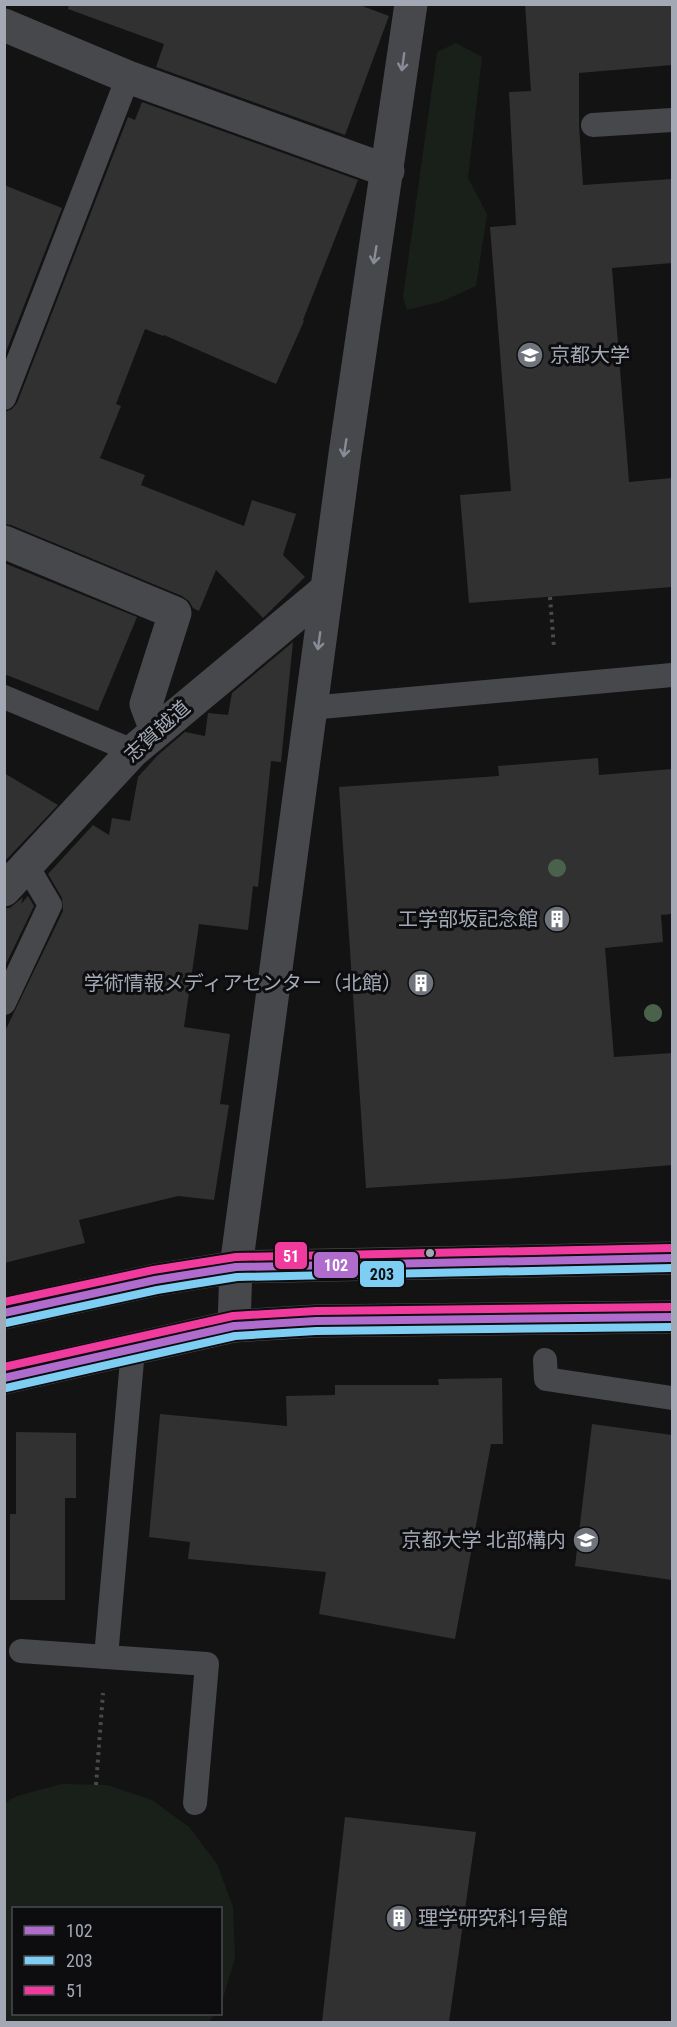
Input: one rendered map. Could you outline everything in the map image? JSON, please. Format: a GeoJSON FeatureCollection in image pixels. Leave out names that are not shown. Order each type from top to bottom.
{"type":"FeatureCollection","features":[{"type":"Feature","properties":{"kind":"main road"},"geometry":{"type":"LineString","coordinates":[[4,1313],[155,1280],[236,1267],[672,1258]]}},
{"type":"Feature","properties":{"kind":"main road"},"geometry":{"type":"LineString","coordinates":[[4,1378],[234,1326],[316,1321],[672,1317]]}},
{"type":"Feature","properties":{"kind":"street"},"geometry":{"type":"LineString","coordinates":[[234,1326],[236,1267],[310,708],[411,4]]}},
{"type":"Feature","properties":{"kind":"street"},"geometry":{"type":"LineString","coordinates":[[4,25],[128,77],[388,171]]}},
{"type":"Feature","properties":{"kind":"street"},"geometry":{"type":"LineString","coordinates":[[4,542],[175,613],[146,704],[144,741]]}},
{"type":"Feature","properties":{"kind":"street","name":"志賀越道"},"geometry":{"type":"LineString","coordinates":[[4,890],[144,741],[326,590]]}},
{"type":"Feature","properties":{"kind":"lane"},"geometry":{"type":"LineString","coordinates":[[4,398],[128,77]]}},
{"type":"Feature","properties":{"kind":"lane"},"geometry":{"type":"LineString","coordinates":[[592,125],[672,120]]}},
{"type":"Feature","properties":{"kind":"lane"},"geometry":{"type":"LineString","coordinates":[[310,708],[672,675]]}},
{"type":"Feature","properties":{"kind":"lane"},"geometry":{"type":"LineString","coordinates":[[4,697],[144,741]]}},
{"type":"Feature","properties":{"kind":"lane"},"geometry":{"type":"LineString","coordinates":[[4,1003],[50,905],[27,866]]}},
{"type":"Feature","properties":{"kind":"lane"},"geometry":{"type":"LineString","coordinates":[[106,1657],[132,1349]]}},
{"type":"Feature","properties":{"kind":"lane"},"geometry":{"type":"LineString","coordinates":[[545,1360],[546,1379],[672,1398]]}},
{"type":"Feature","properties":{"kind":"lane"},"geometry":{"type":"LineString","coordinates":[[21,1651],[207,1665],[195,1803]]}},
{"type":"Feature","properties":{"kind":"path"},"geometry":{"type":"LineString","coordinates":[[550,597],[558,685]]}},
{"type":"Feature","properties":{"kind":"path"},"geometry":{"type":"LineString","coordinates":[[96,1785],[106,1657]]}},
{"type":"Feature","properties":{"kind":"shaded area"},"geometry":{"type":"Polygon","coordinates":[[[456,43],[482,57],[468,178],[487,214],[476,286],[443,301],[407,310],[403,297],[437,52],[456,43]]]}},
{"type":"Feature","properties":{"kind":"shaded area"},"geometry":{"type":"Polygon","coordinates":[[[62,1784],[107,1785],[152,1800],[189,1827],[217,1864],[233,1907],[235,1958],[222,2002],[222,1907],[12,1907],[12,2015],[214,2015],[209,2022],[5,2022],[5,1803],[17,1796],[62,1784]]]}},
{"type":"Feature","properties":{"kind":"building"},"geometry":{"type":"Polygon","coordinates":[[[69,4],[357,4],[389,16],[345,135],[156,67],[164,44],[68,9],[69,4]]]}},
{"type":"Feature","properties":{"kind":"building"},"geometry":{"type":"Polygon","coordinates":[[[525,4],[672,4],[672,65],[579,73],[579,125],[583,185],[672,179],[672,263],[612,268],[629,482],[672,478],[672,587],[469,603],[460,495],[511,491],[490,227],[516,225],[509,92],[531,91],[525,4]]]}},
{"type":"Feature","properties":{"kind":"building"},"geometry":{"type":"Polygon","coordinates":[[[142,102],[358,180],[304,321],[276,384],[164,335],[145,329],[116,404],[121,406],[100,458],[145,475],[141,485],[244,526],[252,500],[296,514],[283,555],[305,577],[263,618],[216,570],[199,611],[182,596],[4,524],[4,412],[12,409],[17,403],[128,117],[135,120],[142,102]]]}},
{"type":"Feature","properties":{"kind":"building"},"geometry":{"type":"Polygon","coordinates":[[[4,185],[62,208],[4,357],[4,185]]]}},
{"type":"Feature","properties":{"kind":"building"},"geometry":{"type":"Polygon","coordinates":[[[4,563],[137,617],[98,711],[4,674],[4,563]]]}},
{"type":"Feature","properties":{"kind":"building"},"geometry":{"type":"Polygon","coordinates":[[[293,642],[281,762],[271,761],[258,887],[253,886],[248,930],[199,924],[184,1027],[230,1034],[220,1104],[229,1105],[214,1200],[178,1196],[79,1220],[85,1243],[4,1263],[4,1033],[63,911],[62,898],[48,874],[93,825],[109,835],[112,818],[130,821],[138,777],[158,755],[185,732],[205,736],[208,713],[228,715],[232,693],[293,642]]]}},
{"type":"Feature","properties":{"kind":"building"},"geometry":{"type":"Polygon","coordinates":[[[598,758],[599,775],[672,769],[672,914],[661,915],[663,942],[605,948],[614,1057],[672,1053],[672,1165],[366,1188],[339,787],[499,776],[498,766],[598,758]]]}},
{"type":"Feature","properties":{"kind":"building"},"geometry":{"type":"Polygon","coordinates":[[[4,773],[58,805],[4,862],[4,773]]]}},
{"type":"Feature","properties":{"kind":"building"},"geometry":{"type":"Polygon","coordinates":[[[28,896],[34,906],[4,968],[4,908],[10,908],[23,897],[21,904],[28,896]]]}},
{"type":"Feature","properties":{"kind":"building"},"geometry":{"type":"Polygon","coordinates":[[[502,1378],[503,1444],[491,1444],[455,1639],[319,1614],[326,1572],[188,1559],[190,1542],[149,1537],[160,1414],[287,1426],[286,1396],[335,1395],[335,1385],[439,1385],[438,1379],[502,1378]]]}},
{"type":"Feature","properties":{"kind":"building"},"geometry":{"type":"Polygon","coordinates":[[[592,1424],[672,1435],[672,1580],[575,1566],[592,1424]]]}},
{"type":"Feature","properties":{"kind":"building"},"geometry":{"type":"Polygon","coordinates":[[[16,1432],[76,1433],[76,1498],[65,1498],[65,1600],[10,1600],[10,1514],[16,1514],[16,1432]]]}},
{"type":"Feature","properties":{"kind":"building","name":"理学研究科1号館"},"geometry":{"type":"Polygon","coordinates":[[[345,1817],[476,1832],[449,2022],[322,2022],[345,1817]]]}},
{"type":"Feature","properties":{"kind":"transit line","name":"51"},"geometry":{"type":"LineString","coordinates":[[4,1302],[153,1270],[236,1257],[672,1248]]}},
{"type":"Feature","properties":{"kind":"transit line","name":"102"},"geometry":{"type":"LineString","coordinates":[[4,1313],[155,1280],[236,1267],[672,1258]]}},
{"type":"Feature","properties":{"kind":"transit line","name":"203"},"geometry":{"type":"LineString","coordinates":[[6,1323],[157,1290],[237,1277],[672,1268]]}},
{"type":"Feature","properties":{"kind":"transit line","name":"51"},"geometry":{"type":"LineString","coordinates":[[4,1367],[233,1316],[316,1311],[672,1307]]}},
{"type":"Feature","properties":{"kind":"transit line","name":"102"},"geometry":{"type":"LineString","coordinates":[[4,1378],[234,1326],[316,1321],[672,1317]]}},
{"type":"Feature","properties":{"kind":"transit line","name":"203"},"geometry":{"type":"LineString","coordinates":[[6,1388],[235,1336],[316,1331],[672,1327]]}},
{"type":"Feature","properties":{"kind":"place","name":"京都大学"},"geometry":{"type":"Point","coordinates":[530,355]}},
{"type":"Feature","properties":{"kind":"place","name":"工学部坂記念館"},"geometry":{"type":"Point","coordinates":[557,919]}},
{"type":"Feature","properties":{"kind":"place","name":"学術情報メディアセンター（北館）"},"geometry":{"type":"Point","coordinates":[421,983]}},
{"type":"Feature","properties":{"kind":"place","name":"京都大学 北部構内"},"geometry":{"type":"Point","coordinates":[586,1540]}},
{"type":"Feature","properties":{"kind":"place","name":"理学研究科1号館"},"geometry":{"type":"Point","coordinates":[399,1918]}}]}
